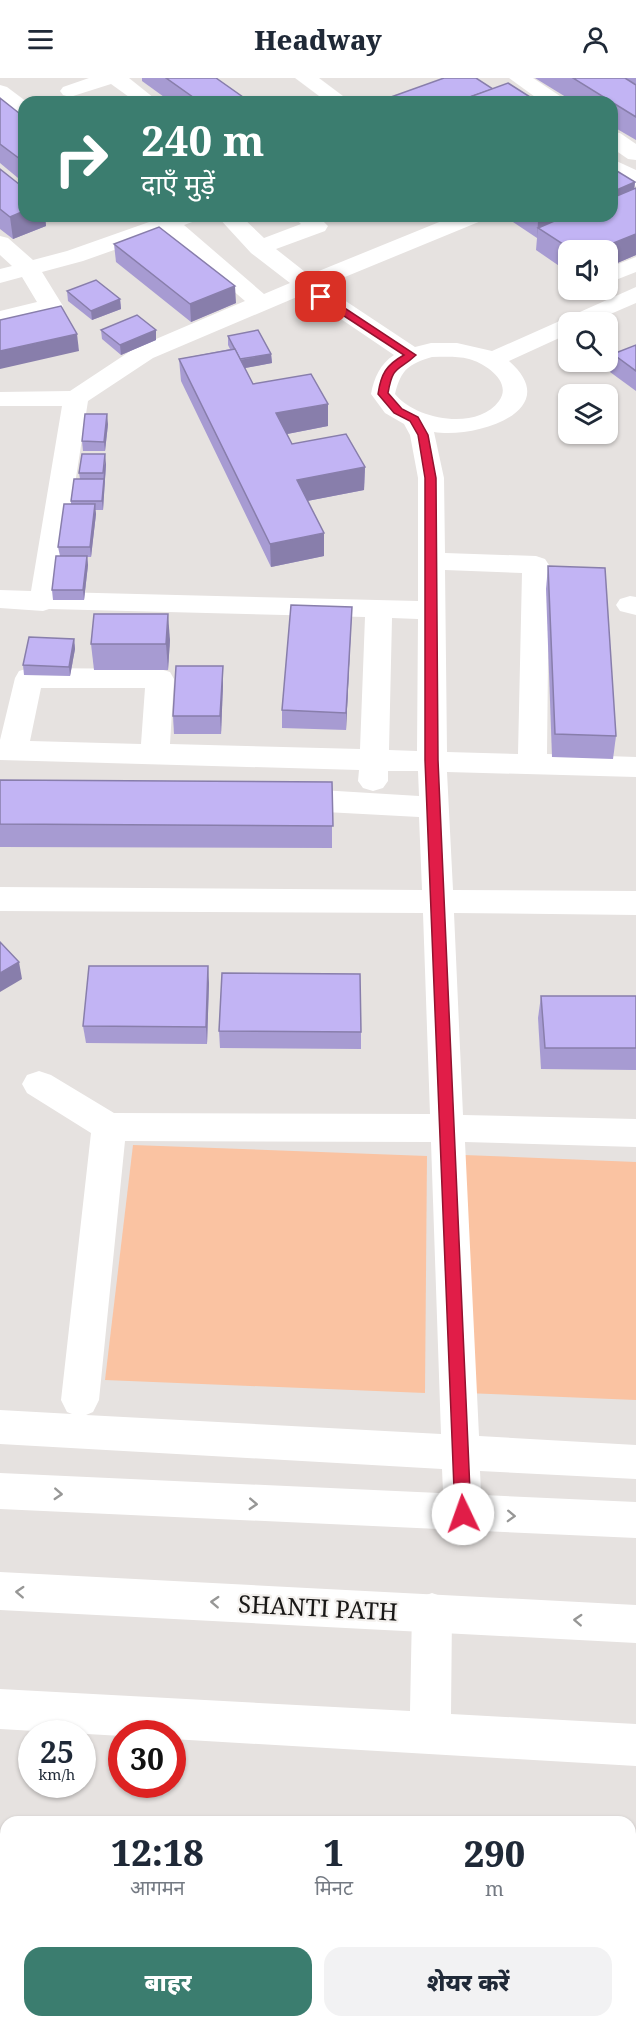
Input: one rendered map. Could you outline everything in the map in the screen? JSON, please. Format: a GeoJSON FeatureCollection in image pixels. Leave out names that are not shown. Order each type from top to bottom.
{"type":"FeatureCollection","features":[{"type":"Feature","properties":{"kind":"street"},"geometry":{"type":"LineString","coordinates":[[53,78],[76,96]]}},
{"type":"Feature","properties":{"kind":"street"},"geometry":{"type":"LineString","coordinates":[[79,96],[110,78]]}},
{"type":"Feature","properties":{"kind":"street"},"geometry":{"type":"LineString","coordinates":[[116,78],[140,96]]}},
{"type":"Feature","properties":{"kind":"street"},"geometry":{"type":"LineString","coordinates":[[519,78],[547,96]]}},
{"type":"Feature","properties":{"kind":"street"},"geometry":{"type":"LineString","coordinates":[[314,79],[334,96]]}},
{"type":"Feature","properties":{"kind":"street"},"geometry":{"type":"LineString","coordinates":[[0,92],[18,106]]}},
{"type":"Feature","properties":{"kind":"street"},"geometry":{"type":"LineString","coordinates":[[618,168],[636,179]]}},
{"type":"Feature","properties":{"kind":"street"},"geometry":{"type":"LineString","coordinates":[[0,276],[75,256],[162,222]]}},
{"type":"Feature","properties":{"kind":"street"},"geometry":{"type":"LineString","coordinates":[[176,222],[261,303]]}},
{"type":"Feature","properties":{"kind":"street"},"geometry":{"type":"LineString","coordinates":[[234,222],[260,248],[305,285],[354,320],[411,355]]}},
{"type":"Feature","properties":{"kind":"street"},"geometry":{"type":"LineString","coordinates":[[260,248],[308,222]]}},
{"type":"Feature","properties":{"kind":"street"},"geometry":{"type":"LineString","coordinates":[[419,222],[434,232]]}},
{"type":"Feature","properties":{"kind":"street"},"geometry":{"type":"LineString","coordinates":[[0,399],[76,398],[144,353],[458,222]]}},
{"type":"Feature","properties":{"kind":"street"},"geometry":{"type":"LineString","coordinates":[[0,243],[28,268],[51,306],[0,318]]}},
{"type":"Feature","properties":{"kind":"street"},"geometry":{"type":"LineString","coordinates":[[618,272],[636,264]]}},
{"type":"Feature","properties":{"kind":"street"},"geometry":{"type":"LineString","coordinates":[[592,312],[622,295]]}},
{"type":"Feature","properties":{"kind":"street"},"geometry":{"type":"LineString","coordinates":[[492,360],[558,330]]}},
{"type":"Feature","properties":{"kind":"street"},"geometry":{"type":"LineString","coordinates":[[431,350],[474,353],[492,360],[506,370],[514,382],[514,394],[508,406],[495,416],[477,423],[456,426],[434,425],[414,419],[398,411],[383,394],[386,375],[396,364],[411,355],[431,350]]}},
{"type":"Feature","properties":{"kind":"street"},"geometry":{"type":"LineString","coordinates":[[43,602],[76,398]]}},
{"type":"Feature","properties":{"kind":"street"},"geometry":{"type":"LineString","coordinates":[[414,419],[423,435],[431,478],[432,760],[463,1514]]}},
{"type":"Feature","properties":{"kind":"street"},"geometry":{"type":"LineString","coordinates":[[431,561],[536,565],[532,763]]}},
{"type":"Feature","properties":{"kind":"street"},"geometry":{"type":"LineString","coordinates":[[0,599],[43,602],[431,610]]}},
{"type":"Feature","properties":{"kind":"street"},"geometry":{"type":"LineString","coordinates":[[373,804],[379,609]]}},
{"type":"Feature","properties":{"kind":"street"},"geometry":{"type":"LineString","coordinates":[[155,753],[160,679],[29,678],[7,750],[636,767]]}},
{"type":"Feature","properties":{"kind":"street"},"geometry":{"type":"LineString","coordinates":[[256,798],[434,807]]}},
{"type":"Feature","properties":{"kind":"street"},"geometry":{"type":"LineString","coordinates":[[0,898],[636,903]]}},
{"type":"Feature","properties":{"kind":"street"},"geometry":{"type":"LineString","coordinates":[[39,1084],[109,1127],[447,1128],[636,1133]]}},
{"type":"Feature","properties":{"kind":"street"},"geometry":{"type":"LineString","coordinates":[[80,1400],[109,1127]]}},
{"type":"Feature","properties":{"kind":"street"},"geometry":{"type":"LineString","coordinates":[[0,1427],[636,1462]]}},
{"type":"Feature","properties":{"kind":"street"},"geometry":{"type":"LineString","coordinates":[[0,1491],[463,1514],[636,1520]]}},
{"type":"Feature","properties":{"kind":"street","name":"SHANTI PATH"},"geometry":{"type":"LineString","coordinates":[[0,1591],[636,1624]]}},
{"type":"Feature","properties":{"kind":"street"},"geometry":{"type":"LineString","coordinates":[[430,1733],[432,1612]]}},
{"type":"Feature","properties":{"kind":"street"},"geometry":{"type":"LineString","coordinates":[[0,1709],[636,1745]]}},
{"type":"Feature","properties":{"kind":"shaded area"},"geometry":{"type":"Polygon","coordinates":[[[133,1145],[427,1156],[425,1393],[105,1380],[133,1145]]]}},
{"type":"Feature","properties":{"kind":"shaded area"},"geometry":{"type":"Polygon","coordinates":[[[464,1155],[636,1162],[636,1400],[465,1393],[464,1155]]]}},
{"type":"Feature","properties":{"kind":"building"},"geometry":{"type":"Polygon","coordinates":[[[166,78],[216,78],[242,96],[192,96],[166,78]]]}},
{"type":"Feature","properties":{"kind":"building"},"geometry":{"type":"Polygon","coordinates":[[[444,78],[476,78],[493,89],[473,96],[394,96],[444,78]]]}},
{"type":"Feature","properties":{"kind":"building"},"geometry":{"type":"Polygon","coordinates":[[[573,78],[625,78],[636,85],[636,117],[618,106],[618,96],[602,96],[573,78]]]}},
{"type":"Feature","properties":{"kind":"building"},"geometry":{"type":"Polygon","coordinates":[[[508,83],[529,96],[472,96],[508,83]]]}},
{"type":"Feature","properties":{"kind":"building"},"geometry":{"type":"Polygon","coordinates":[[[0,98],[18,112],[18,158],[0,144],[0,98]]]}},
{"type":"Feature","properties":{"kind":"building"},"geometry":{"type":"Polygon","coordinates":[[[0,169],[18,183],[18,214],[10,217],[0,209],[0,169]]]}},
{"type":"Feature","properties":{"kind":"building"},"geometry":{"type":"Polygon","coordinates":[[[618,172],[635,182],[618,189],[618,172]]]}},
{"type":"Feature","properties":{"kind":"building"},"geometry":{"type":"Polygon","coordinates":[[[636,188],[636,234],[618,241],[558,241],[538,228],[552,222],[618,222],[618,196],[636,188]]]}},
{"type":"Feature","properties":{"kind":"building"},"geometry":{"type":"Polygon","coordinates":[[[159,227],[235,286],[190,304],[114,244],[159,227]]]}},
{"type":"Feature","properties":{"kind":"building"},"geometry":{"type":"Polygon","coordinates":[[[96,280],[120,299],[91,311],[67,291],[96,280]]]}},
{"type":"Feature","properties":{"kind":"building"},"geometry":{"type":"Polygon","coordinates":[[[61,306],[77,334],[0,351],[0,320],[61,306]]]}},
{"type":"Feature","properties":{"kind":"building"},"geometry":{"type":"Polygon","coordinates":[[[137,315],[156,330],[120,345],[101,330],[137,315]]]}},
{"type":"Feature","properties":{"kind":"building"},"geometry":{"type":"Polygon","coordinates":[[[258,330],[271,354],[240,359],[228,336],[258,330]]]}},
{"type":"Feature","properties":{"kind":"building"},"geometry":{"type":"Polygon","coordinates":[[[636,345],[636,371],[618,358],[618,352],[636,345]]]}},
{"type":"Feature","properties":{"kind":"building"},"geometry":{"type":"Polygon","coordinates":[[[235,349],[253,384],[311,374],[328,404],[276,413],[292,444],[346,434],[365,467],[297,480],[324,533],[270,544],[179,359],[235,349]]]}},
{"type":"Feature","properties":{"kind":"building"},"geometry":{"type":"Polygon","coordinates":[[[85,414],[107,414],[104,442],[82,441],[85,414]]]}},
{"type":"Feature","properties":{"kind":"building"},"geometry":{"type":"Polygon","coordinates":[[[82,454],[105,454],[103,473],[79,473],[82,454]]]}},
{"type":"Feature","properties":{"kind":"building"},"geometry":{"type":"Polygon","coordinates":[[[74,479],[104,479],[102,501],[71,501],[74,479]]]}},
{"type":"Feature","properties":{"kind":"building"},"geometry":{"type":"Polygon","coordinates":[[[64,504],[95,504],[90,547],[58,547],[64,504]]]}},
{"type":"Feature","properties":{"kind":"building"},"geometry":{"type":"Polygon","coordinates":[[[56,556],[87,556],[83,590],[52,590],[56,556]]]}},
{"type":"Feature","properties":{"kind":"building"},"geometry":{"type":"Polygon","coordinates":[[[548,566],[605,568],[616,736],[555,734],[548,566]]]}},
{"type":"Feature","properties":{"kind":"building"},"geometry":{"type":"Polygon","coordinates":[[[291,605],[352,607],[346,713],[282,710],[291,605]]]}},
{"type":"Feature","properties":{"kind":"building"},"geometry":{"type":"Polygon","coordinates":[[[94,614],[168,614],[166,644],[91,644],[94,614]]]}},
{"type":"Feature","properties":{"kind":"building"},"geometry":{"type":"Polygon","coordinates":[[[29,637],[74,639],[69,667],[23,665],[29,637]]]}},
{"type":"Feature","properties":{"kind":"building"},"geometry":{"type":"Polygon","coordinates":[[[176,666],[223,666],[220,716],[173,716],[176,666]]]}},
{"type":"Feature","properties":{"kind":"building"},"geometry":{"type":"Polygon","coordinates":[[[0,780],[332,782],[333,826],[0,824],[0,780]]]}},
{"type":"Feature","properties":{"kind":"building"},"geometry":{"type":"Polygon","coordinates":[[[0,942],[19,962],[0,973],[0,942]]]}},
{"type":"Feature","properties":{"kind":"building"},"geometry":{"type":"Polygon","coordinates":[[[89,966],[208,966],[206,1027],[83,1026],[89,966]]]}},
{"type":"Feature","properties":{"kind":"building"},"geometry":{"type":"Polygon","coordinates":[[[222,973],[360,974],[361,1032],[219,1031],[222,973]]]}},
{"type":"Feature","properties":{"kind":"building"},"geometry":{"type":"Polygon","coordinates":[[[541,996],[636,996],[636,1048],[545,1048],[541,996]]]}},
{"type":"Feature","properties":{"kind":"route"},"geometry":{"type":"LineString","coordinates":[[321,297],[411,355],[396,364],[386,375],[383,394],[398,411],[414,419],[423,435],[431,478],[432,760],[463,1514]]}}]}
